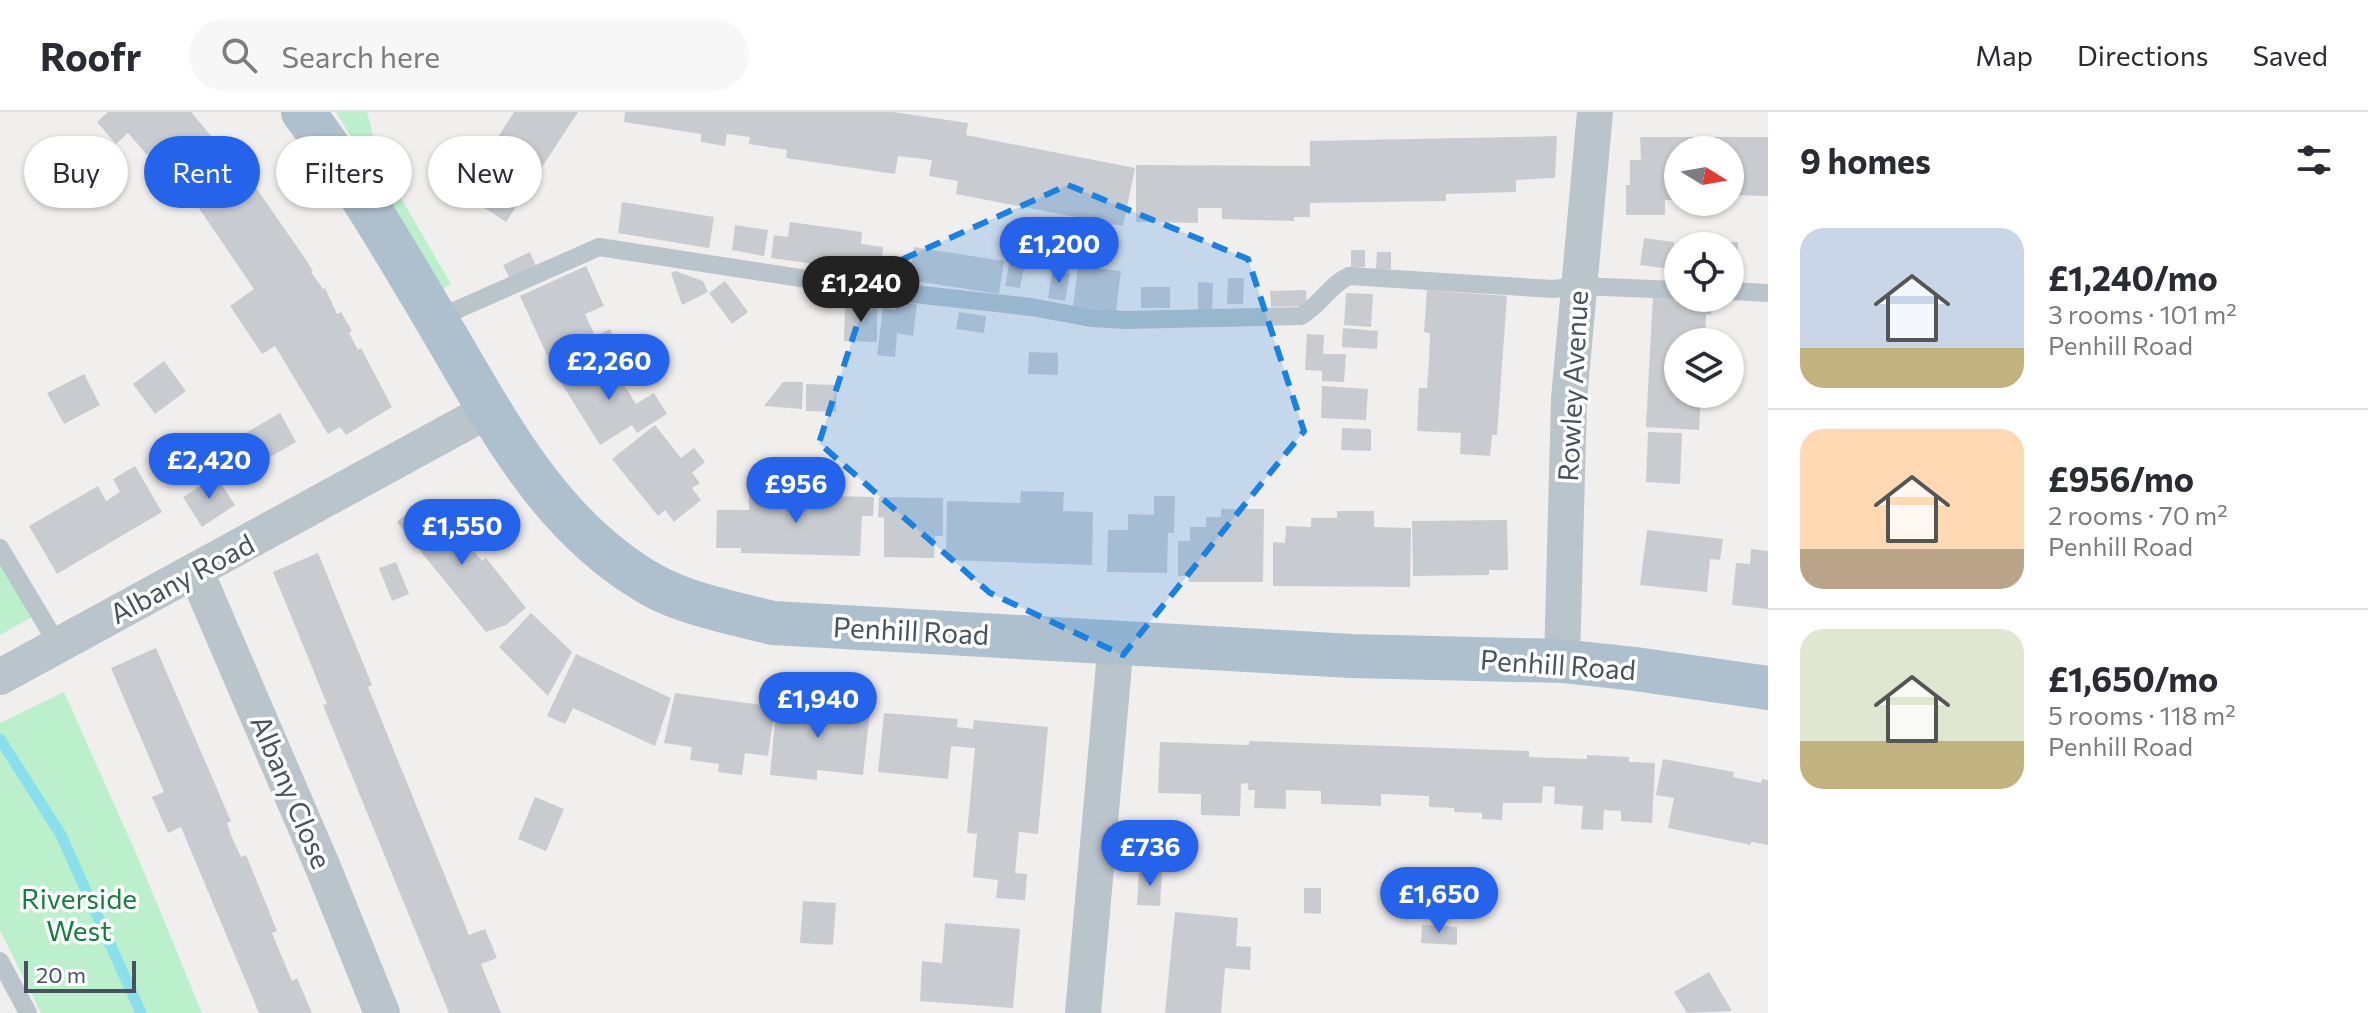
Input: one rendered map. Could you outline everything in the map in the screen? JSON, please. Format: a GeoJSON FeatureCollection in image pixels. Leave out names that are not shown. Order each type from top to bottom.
{"type":"FeatureCollection","features":[{"type":"Feature","properties":{"kind":"main road","name":"Penhill Road"},"geometry":{"type":"LineString","coordinates":[[303,112],[340,163],[522,462],[560,511],[604,553],[654,586],[707,606],[773,623],[1351,656],[1562,661],[1768,688]]}},
{"type":"Feature","properties":{"kind":"street","name":"Rowley Avenue"},"geometry":{"type":"LineString","coordinates":[[1562,661],[1569,399],[1595,112]]}},
{"type":"Feature","properties":{"kind":"street","name":"Albany Road"},"geometry":{"type":"LineString","coordinates":[[0,677],[489,410]]}},
{"type":"Feature","properties":{"kind":"street","name":"Albany Close"},"geometry":{"type":"LineString","coordinates":[[196,572],[382,1013]]}},
{"type":"Feature","properties":{"kind":"street"},"geometry":{"type":"LineString","coordinates":[[1083,1013],[1116,642]]}},
{"type":"Feature","properties":{"kind":"lane"},"geometry":{"type":"LineString","coordinates":[[436,319],[599,247],[878,290],[1126,320],[1301,316],[1317,307],[1334,282],[1349,276],[1553,289],[1578,286],[1664,289]]}},
{"type":"Feature","properties":{"kind":"lane"},"geometry":{"type":"LineString","coordinates":[[1744,292],[1768,293]]}},
{"type":"Feature","properties":{"kind":"lane"},"geometry":{"type":"LineString","coordinates":[[0,548],[58,645]]}},
{"type":"Feature","properties":{"kind":"lane"},"geometry":{"type":"LineString","coordinates":[[0,961],[28,1013]]}},
{"type":"Feature","properties":{"kind":"highlighted area"},"geometry":{"type":"Polygon","coordinates":[[[1068,185],[1248,259],[1304,431],[1123,655],[990,593],[819,443],[874,272],[1068,185]]]}},
{"type":"Feature","properties":{"kind":"green space"},"geometry":{"type":"Polygon","coordinates":[[[336,112],[367,112],[373,136],[351,136],[336,112]]]}},
{"type":"Feature","properties":{"kind":"green space"},"geometry":{"type":"Polygon","coordinates":[[[394,208],[407,208],[451,284],[443,289],[394,208]]]}},
{"type":"Feature","properties":{"kind":"green space"},"geometry":{"type":"Polygon","coordinates":[[[0,558],[34,616],[0,635],[0,558]]]}},
{"type":"Feature","properties":{"kind":"green space","name":"Riverside West"},"geometry":{"type":"Polygon","coordinates":[[[64,692],[139,860],[202,1013],[41,1013],[0,930],[0,723],[64,692]]]}},
{"type":"Feature","properties":{"kind":"building"},"geometry":{"type":"Polygon","coordinates":[[[108,112],[191,112],[211,136],[144,136],[144,152],[128,133],[125,136],[109,136],[97,122],[108,112]]]}},
{"type":"Feature","properties":{"kind":"building"},"geometry":{"type":"Polygon","coordinates":[[[514,112],[578,112],[542,167],[542,136],[499,136],[514,112]]]}},
{"type":"Feature","properties":{"kind":"building"},"geometry":{"type":"Polygon","coordinates":[[[625,112],[893,112],[968,123],[966,135],[1135,168],[1123,226],[956,194],[958,181],[929,176],[932,160],[898,156],[895,174],[786,158],[787,150],[749,144],[750,137],[727,134],[725,146],[701,142],[701,134],[624,122],[625,112]]]}},
{"type":"Feature","properties":{"kind":"building"},"geometry":{"type":"Polygon","coordinates":[[[1557,136],[1555,178],[1516,180],[1516,192],[1446,194],[1446,201],[1310,203],[1310,217],[1294,217],[1294,221],[1222,219],[1222,208],[1198,208],[1198,223],[1136,222],[1136,165],[1310,166],[1310,141],[1557,136]]]}},
{"type":"Feature","properties":{"kind":"building"},"geometry":{"type":"Polygon","coordinates":[[[1640,137],[1664,137],[1664,215],[1626,215],[1630,160],[1641,160],[1640,137]]]}},
{"type":"Feature","properties":{"kind":"building"},"geometry":{"type":"Polygon","coordinates":[[[1744,137],[1768,137],[1768,196],[1744,195],[1744,137]]]}},
{"type":"Feature","properties":{"kind":"building"},"geometry":{"type":"Polygon","coordinates":[[[260,194],[311,272],[325,288],[337,314],[341,312],[358,350],[361,348],[392,407],[346,435],[340,427],[328,434],[275,346],[262,354],[230,306],[254,289],[199,208],[260,208],[260,194]]]}},
{"type":"Feature","properties":{"kind":"building"},"geometry":{"type":"Polygon","coordinates":[[[622,202],[714,217],[709,248],[618,233],[622,202]]]}},
{"type":"Feature","properties":{"kind":"building"},"geometry":{"type":"Polygon","coordinates":[[[485,208],[515,208],[506,222],[485,208]]]}},
{"type":"Feature","properties":{"kind":"building"},"geometry":{"type":"Polygon","coordinates":[[[790,222],[862,232],[861,244],[883,247],[882,256],[898,259],[895,280],[879,278],[879,273],[771,258],[774,235],[788,237],[790,222]]]}},
{"type":"Feature","properties":{"kind":"building"},"geometry":{"type":"Polygon","coordinates":[[[735,225],[768,230],[764,256],[732,250],[735,225]]]}},
{"type":"Feature","properties":{"kind":"building"},"geometry":{"type":"Polygon","coordinates":[[[1644,238],[1664,241],[1664,268],[1640,265],[1644,238]]]}},
{"type":"Feature","properties":{"kind":"building"},"geometry":{"type":"Polygon","coordinates":[[[914,247],[1004,261],[999,294],[909,280],[914,247]]]}},
{"type":"Feature","properties":{"kind":"building"},"geometry":{"type":"Polygon","coordinates":[[[1351,250],[1365,250],[1365,267],[1351,268],[1351,250]]]}},
{"type":"Feature","properties":{"kind":"building"},"geometry":{"type":"Polygon","coordinates":[[[530,252],[536,266],[510,279],[503,265],[530,252]]]}},
{"type":"Feature","properties":{"kind":"building"},"geometry":{"type":"Polygon","coordinates":[[[1377,252],[1391,252],[1391,269],[1376,269],[1377,252]]]}},
{"type":"Feature","properties":{"kind":"building"},"geometry":{"type":"Polygon","coordinates":[[[1010,259],[1025,262],[1020,288],[1005,286],[1010,259]]]}},
{"type":"Feature","properties":{"kind":"building"},"geometry":{"type":"Polygon","coordinates":[[[586,266],[604,306],[585,314],[595,336],[610,329],[618,347],[556,375],[520,296],[586,266]]]}},
{"type":"Feature","properties":{"kind":"building"},"geometry":{"type":"Polygon","coordinates":[[[1078,266],[1121,271],[1116,311],[1073,307],[1078,266]]]}},
{"type":"Feature","properties":{"kind":"building"},"geometry":{"type":"Polygon","coordinates":[[[1053,269],[1070,273],[1065,301],[1048,298],[1053,269]]]}},
{"type":"Feature","properties":{"kind":"building"},"geometry":{"type":"Polygon","coordinates":[[[675,271],[703,281],[708,292],[682,305],[671,273],[675,271]]]}},
{"type":"Feature","properties":{"kind":"building"},"geometry":{"type":"Polygon","coordinates":[[[1228,278],[1244,278],[1243,304],[1227,304],[1228,278]]]}},
{"type":"Feature","properties":{"kind":"building"},"geometry":{"type":"Polygon","coordinates":[[[725,281],[748,312],[732,324],[709,293],[725,281]]]}},
{"type":"Feature","properties":{"kind":"building"},"geometry":{"type":"Polygon","coordinates":[[[1198,282],[1213,283],[1212,310],[1198,310],[1198,282]]]}},
{"type":"Feature","properties":{"kind":"building"},"geometry":{"type":"Polygon","coordinates":[[[1141,287],[1170,287],[1170,308],[1141,308],[1141,287]]]}},
{"type":"Feature","properties":{"kind":"building"},"geometry":{"type":"Polygon","coordinates":[[[1306,290],[1307,306],[1271,307],[1270,291],[1306,290]]]}},
{"type":"Feature","properties":{"kind":"building"},"geometry":{"type":"Polygon","coordinates":[[[1427,290],[1507,296],[1497,435],[1492,435],[1490,456],[1460,454],[1461,433],[1417,431],[1419,388],[1427,388],[1429,361],[1430,333],[1424,332],[1427,290]]]}},
{"type":"Feature","properties":{"kind":"building"},"geometry":{"type":"Polygon","coordinates":[[[1346,293],[1373,294],[1371,327],[1344,325],[1346,293]]]}},
{"type":"Feature","properties":{"kind":"building"},"geometry":{"type":"Polygon","coordinates":[[[1653,295],[1664,296],[1664,312],[1711,312],[1711,315],[1706,314],[1706,328],[1664,328],[1664,408],[1700,408],[1699,430],[1646,427],[1653,295]]]}},
{"type":"Feature","properties":{"kind":"building"},"geometry":{"type":"Polygon","coordinates":[[[896,302],[917,304],[913,336],[897,333],[895,357],[877,355],[883,308],[896,310],[896,302]]]}},
{"type":"Feature","properties":{"kind":"building"},"geometry":{"type":"Polygon","coordinates":[[[845,305],[877,306],[877,342],[844,341],[845,305]]]}},
{"type":"Feature","properties":{"kind":"building"},"geometry":{"type":"Polygon","coordinates":[[[959,312],[986,316],[984,333],[956,329],[959,312]]]}},
{"type":"Feature","properties":{"kind":"building"},"geometry":{"type":"Polygon","coordinates":[[[1343,328],[1378,331],[1377,349],[1342,347],[1343,328]]]}},
{"type":"Feature","properties":{"kind":"building"},"geometry":{"type":"Polygon","coordinates":[[[1307,334],[1324,335],[1323,354],[1346,354],[1344,382],[1322,381],[1322,371],[1305,370],[1307,334]]]}},
{"type":"Feature","properties":{"kind":"building"},"geometry":{"type":"Polygon","coordinates":[[[1029,352],[1058,353],[1058,375],[1028,374],[1029,352]]]}},
{"type":"Feature","properties":{"kind":"building"},"geometry":{"type":"Polygon","coordinates":[[[608,359],[636,404],[654,393],[667,414],[637,433],[632,425],[600,445],[560,381],[584,367],[590,368],[608,359]]]}},
{"type":"Feature","properties":{"kind":"building"},"geometry":{"type":"Polygon","coordinates":[[[164,361],[186,391],[155,414],[133,384],[164,361]]]}},
{"type":"Feature","properties":{"kind":"building"},"geometry":{"type":"Polygon","coordinates":[[[84,374],[100,405],[64,424],[47,393],[84,374]]]}},
{"type":"Feature","properties":{"kind":"building"},"geometry":{"type":"Polygon","coordinates":[[[783,382],[803,382],[802,409],[764,406],[783,382]]]}},
{"type":"Feature","properties":{"kind":"building"},"geometry":{"type":"Polygon","coordinates":[[[806,384],[837,385],[836,412],[806,411],[806,384]]]}},
{"type":"Feature","properties":{"kind":"building"},"geometry":{"type":"Polygon","coordinates":[[[1322,386],[1368,389],[1366,420],[1321,418],[1322,386]]]}},
{"type":"Feature","properties":{"kind":"building"},"geometry":{"type":"Polygon","coordinates":[[[280,413],[296,442],[239,475],[223,446],[280,413]]]}},
{"type":"Feature","properties":{"kind":"building"},"geometry":{"type":"Polygon","coordinates":[[[655,425],[681,458],[694,448],[705,462],[692,473],[700,483],[692,488],[701,500],[674,522],[665,510],[658,516],[612,459],[655,425]]]}},
{"type":"Feature","properties":{"kind":"building"},"geometry":{"type":"Polygon","coordinates":[[[1342,428],[1371,429],[1371,451],[1341,450],[1342,428]]]}},
{"type":"Feature","properties":{"kind":"building"},"geometry":{"type":"Polygon","coordinates":[[[1648,432],[1682,433],[1680,484],[1646,482],[1648,432]]]}},
{"type":"Feature","properties":{"kind":"building"},"geometry":{"type":"Polygon","coordinates":[[[135,466],[162,512],[57,574],[29,526],[98,486],[106,501],[120,492],[113,479],[135,466]]]}},
{"type":"Feature","properties":{"kind":"building"},"geometry":{"type":"Polygon","coordinates":[[[216,476],[235,505],[202,527],[183,497],[216,476]]]}},
{"type":"Feature","properties":{"kind":"building"},"geometry":{"type":"Polygon","coordinates":[[[1021,491],[1064,492],[1063,511],[1093,512],[1092,565],[946,560],[947,501],[1020,503],[1021,491]]]}},
{"type":"Feature","properties":{"kind":"building"},"geometry":{"type":"Polygon","coordinates":[[[749,494],[874,497],[873,516],[862,516],[860,556],[741,553],[741,548],[716,548],[717,510],[749,510],[749,494]]]}},
{"type":"Feature","properties":{"kind":"building"},"geometry":{"type":"Polygon","coordinates":[[[1154,496],[1175,496],[1174,533],[1168,533],[1167,573],[1107,572],[1108,530],[1128,530],[1128,514],[1154,515],[1154,496]]]}},
{"type":"Feature","properties":{"kind":"building"},"geometry":{"type":"Polygon","coordinates":[[[879,497],[943,498],[943,536],[935,536],[934,558],[884,557],[884,518],[878,517],[879,497]]]}},
{"type":"Feature","properties":{"kind":"building"},"geometry":{"type":"Polygon","coordinates":[[[440,500],[463,529],[458,532],[482,561],[486,558],[526,608],[506,625],[486,632],[397,522],[416,506],[422,514],[440,500]]]}},
{"type":"Feature","properties":{"kind":"building"},"geometry":{"type":"Polygon","coordinates":[[[1221,509],[1264,509],[1263,582],[1189,582],[1189,576],[1178,576],[1178,541],[1190,541],[1190,527],[1206,527],[1206,517],[1221,517],[1221,509]]]}},
{"type":"Feature","properties":{"kind":"building"},"geometry":{"type":"Polygon","coordinates":[[[1337,511],[1374,511],[1374,527],[1411,528],[1410,587],[1273,586],[1273,542],[1285,543],[1286,526],[1311,527],[1311,518],[1337,518],[1337,511]]]}},
{"type":"Feature","properties":{"kind":"building"},"geometry":{"type":"Polygon","coordinates":[[[1507,520],[1508,570],[1489,570],[1489,575],[1413,576],[1412,521],[1507,520]]]}},
{"type":"Feature","properties":{"kind":"building"},"geometry":{"type":"Polygon","coordinates":[[[1647,530],[1723,539],[1720,560],[1710,559],[1707,592],[1640,585],[1647,530]]]}},
{"type":"Feature","properties":{"kind":"building"},"geometry":{"type":"Polygon","coordinates":[[[1751,549],[1768,551],[1768,609],[1732,605],[1736,563],[1750,564],[1751,549]]]}},
{"type":"Feature","properties":{"kind":"building"},"geometry":{"type":"Polygon","coordinates":[[[318,553],[372,685],[368,687],[469,935],[485,929],[497,958],[481,964],[501,1013],[449,1013],[323,705],[327,704],[273,572],[318,553]]]}},
{"type":"Feature","properties":{"kind":"building"},"geometry":{"type":"Polygon","coordinates":[[[396,562],[409,594],[392,601],[379,568],[396,562]]]}},
{"type":"Feature","properties":{"kind":"building"},"geometry":{"type":"Polygon","coordinates":[[[531,613],[572,652],[548,696],[499,647],[531,613]]]}},
{"type":"Feature","properties":{"kind":"building"},"geometry":{"type":"Polygon","coordinates":[[[156,648],[231,821],[227,823],[231,835],[241,857],[246,855],[277,931],[272,933],[292,981],[297,978],[312,1013],[259,1013],[181,827],[168,833],[152,797],[164,792],[111,668],[156,648]]]}},
{"type":"Feature","properties":{"kind":"building"},"geometry":{"type":"Polygon","coordinates":[[[576,654],[671,698],[655,746],[573,708],[565,724],[547,716],[576,654]]]}},
{"type":"Feature","properties":{"kind":"building"},"geometry":{"type":"Polygon","coordinates":[[[675,693],[775,707],[768,756],[745,753],[742,775],[718,772],[719,764],[690,760],[692,747],[664,743],[675,693]]]}},
{"type":"Feature","properties":{"kind":"building"},"geometry":{"type":"Polygon","coordinates":[[[777,701],[870,711],[863,775],[817,770],[817,780],[770,775],[777,701]]]}},
{"type":"Feature","properties":{"kind":"building"},"geometry":{"type":"Polygon","coordinates":[[[884,713],[958,719],[957,727],[973,729],[974,720],[1048,727],[1038,834],[1019,832],[1015,873],[1027,874],[1025,900],[996,898],[998,880],[973,877],[977,834],[967,833],[975,748],[951,746],[948,779],[878,772],[884,713]]]}},
{"type":"Feature","properties":{"kind":"building"},"geometry":{"type":"Polygon","coordinates":[[[1249,741],[1529,751],[1529,757],[1629,757],[1629,762],[1655,763],[1652,823],[1621,821],[1621,811],[1604,810],[1603,830],[1581,829],[1583,806],[1554,804],[1555,787],[1543,786],[1542,803],[1503,803],[1502,820],[1482,819],[1482,813],[1454,812],[1454,808],[1429,807],[1429,796],[1381,794],[1381,806],[1321,804],[1321,791],[1286,790],[1286,809],[1254,808],[1255,790],[1248,790],[1248,783],[1241,784],[1240,816],[1201,815],[1201,794],[1158,793],[1160,742],[1249,745],[1249,741]]]}},
{"type":"Feature","properties":{"kind":"building"},"geometry":{"type":"Polygon","coordinates":[[[1663,759],[1734,772],[1733,777],[1761,783],[1762,779],[1768,780],[1768,845],[1751,842],[1751,845],[1668,828],[1674,798],[1656,795],[1663,759]]]}},
{"type":"Feature","properties":{"kind":"building"},"geometry":{"type":"Polygon","coordinates":[[[535,797],[564,809],[546,851],[518,839],[535,797]]]}},
{"type":"Feature","properties":{"kind":"building"},"geometry":{"type":"Polygon","coordinates":[[[1139,871],[1162,872],[1160,906],[1137,905],[1139,871]]]}},
{"type":"Feature","properties":{"kind":"building"},"geometry":{"type":"Polygon","coordinates":[[[1304,888],[1321,888],[1321,914],[1304,913],[1304,888]]]}},
{"type":"Feature","properties":{"kind":"building"},"geometry":{"type":"Polygon","coordinates":[[[803,901],[836,903],[833,945],[800,943],[803,901]]]}},
{"type":"Feature","properties":{"kind":"building"},"geometry":{"type":"Polygon","coordinates":[[[1175,912],[1238,918],[1236,946],[1251,947],[1250,970],[1225,968],[1221,1013],[1165,1013],[1175,912]]]}},
{"type":"Feature","properties":{"kind":"building"},"geometry":{"type":"Polygon","coordinates":[[[945,923],[1020,929],[1013,1008],[920,1001],[922,961],[942,963],[945,923]]]}},
{"type":"Feature","properties":{"kind":"building"},"geometry":{"type":"Polygon","coordinates":[[[1422,925],[1457,927],[1457,945],[1421,943],[1422,925]]]}},
{"type":"Feature","properties":{"kind":"building"},"geometry":{"type":"Polygon","coordinates":[[[1709,972],[1732,1011],[1687,1013],[1674,992],[1709,972]]]}},
{"type":"Feature","properties":{"kind":"waterway"},"geometry":{"type":"LineString","coordinates":[[0,739],[61,835],[141,1013]]}}]}
